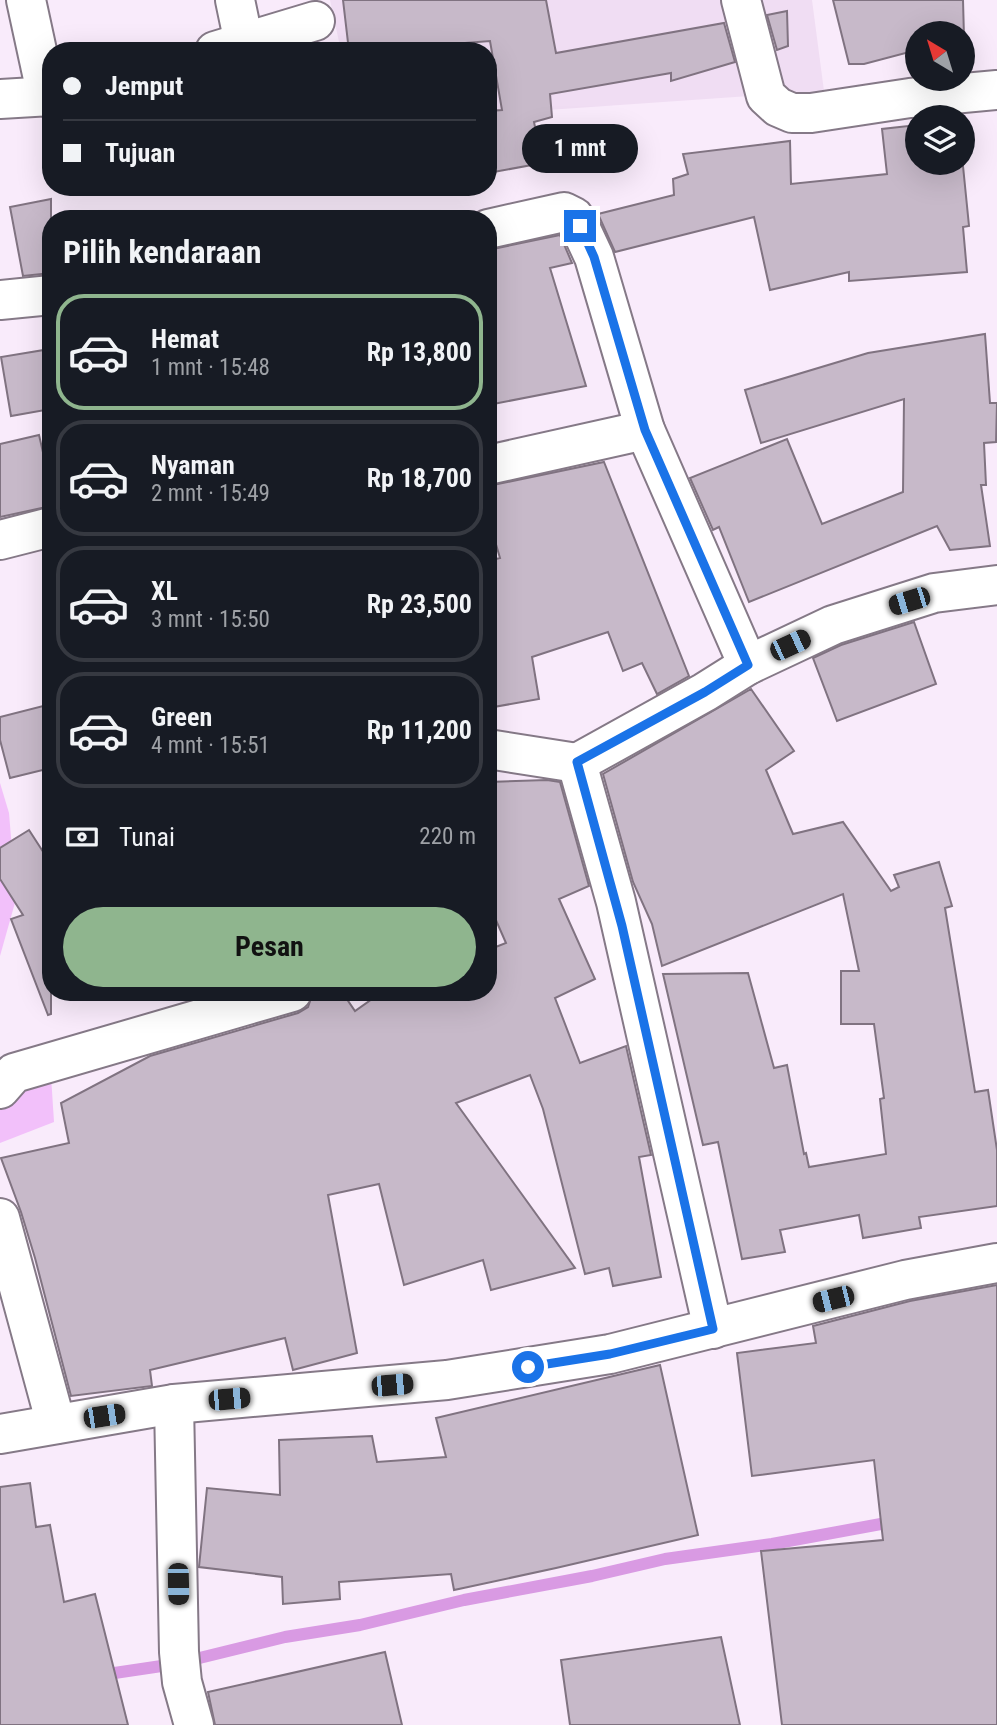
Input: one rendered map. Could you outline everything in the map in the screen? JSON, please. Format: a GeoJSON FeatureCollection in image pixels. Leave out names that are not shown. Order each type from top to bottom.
{"type":"FeatureCollection","features":[{"type":"Feature","properties":{"kind":"street"},"geometry":{"type":"LineString","coordinates":[[26,0],[42,67]]}},
{"type":"Feature","properties":{"kind":"street"},"geometry":{"type":"LineString","coordinates":[[231,42],[235,0]]}},
{"type":"Feature","properties":{"kind":"street"},"geometry":{"type":"LineString","coordinates":[[741,0],[764,91],[772,103],[792,113],[811,113],[910,98],[997,90]]}},
{"type":"Feature","properties":{"kind":"street"},"geometry":{"type":"LineString","coordinates":[[246,42],[315,21]]}},
{"type":"Feature","properties":{"kind":"street"},"geometry":{"type":"LineString","coordinates":[[0,99],[42,97]]}},
{"type":"Feature","properties":{"kind":"street"},"geometry":{"type":"LineString","coordinates":[[497,227],[564,212],[574,217],[594,257],[645,430],[748,665]]}},
{"type":"Feature","properties":{"kind":"street"},"geometry":{"type":"LineString","coordinates":[[0,300],[42,296]]}},
{"type":"Feature","properties":{"kind":"street"},"geometry":{"type":"LineString","coordinates":[[497,463],[645,430]]}},
{"type":"Feature","properties":{"kind":"street"},"geometry":{"type":"LineString","coordinates":[[0,540],[42,529]]}},
{"type":"Feature","properties":{"kind":"street"},"geometry":{"type":"LineString","coordinates":[[497,750],[577,762],[705,692],[748,665],[833,625],[934,593],[997,585]]}},
{"type":"Feature","properties":{"kind":"street"},"geometry":{"type":"LineString","coordinates":[[577,762],[616,902],[713,1329]]}},
{"type":"Feature","properties":{"kind":"street"},"geometry":{"type":"LineString","coordinates":[[0,1089],[14,1073],[261,1001]]}},
{"type":"Feature","properties":{"kind":"street"},"geometry":{"type":"LineString","coordinates":[[0,1218],[56,1424]]}},
{"type":"Feature","properties":{"kind":"street"},"geometry":{"type":"LineString","coordinates":[[0,1434],[174,1404],[447,1380],[610,1354],[905,1280],[997,1263]]}},
{"type":"Feature","properties":{"kind":"street"},"geometry":{"type":"LineString","coordinates":[[174,1404],[180,1667],[194,1725]]}},
{"type":"Feature","properties":{"kind":"shaded area"},"geometry":{"type":"Polygon","coordinates":[[[330,0],[812,0],[824,91],[497,113],[497,42],[339,42],[330,0]]]}},
{"type":"Feature","properties":{"kind":"shaded area"},"geometry":{"type":"Polygon","coordinates":[[[0,783],[9,813],[16,899],[0,956],[0,783]]]}},
{"type":"Feature","properties":{"kind":"shaded area"},"geometry":{"type":"Polygon","coordinates":[[[51,1076],[54,1122],[0,1143],[0,1089],[51,1076]]]}},
{"type":"Feature","properties":{"kind":"building"},"geometry":{"type":"Polygon","coordinates":[[[343,0],[546,0],[556,53],[724,23],[735,62],[671,81],[671,73],[550,94],[552,117],[534,122],[535,127],[552,126],[554,161],[497,171],[497,110],[502,110],[497,81],[497,42],[348,42],[343,0]]]}},
{"type":"Feature","properties":{"kind":"building"},"geometry":{"type":"Polygon","coordinates":[[[833,0],[963,0],[964,21],[905,21],[905,53],[864,64],[849,64],[833,0]]]}},
{"type":"Feature","properties":{"kind":"building"},"geometry":{"type":"Polygon","coordinates":[[[787,11],[788,46],[777,50],[767,15],[787,11]]]}},
{"type":"Feature","properties":{"kind":"building"},"geometry":{"type":"Polygon","coordinates":[[[905,126],[905,175],[964,175],[969,226],[963,227],[967,272],[849,281],[849,272],[770,290],[754,217],[615,252],[598,214],[674,195],[673,179],[688,174],[683,154],[790,141],[791,184],[887,174],[882,129],[905,126]]]}},
{"type":"Feature","properties":{"kind":"building"},"geometry":{"type":"Polygon","coordinates":[[[51,199],[51,210],[42,210],[42,274],[23,276],[10,207],[51,199]]]}},
{"type":"Feature","properties":{"kind":"building"},"geometry":{"type":"Polygon","coordinates":[[[560,235],[572,263],[550,268],[586,386],[497,403],[497,248],[560,235]]]}},
{"type":"Feature","properties":{"kind":"building"},"geometry":{"type":"Polygon","coordinates":[[[985,334],[990,403],[997,403],[996,442],[984,443],[986,485],[981,485],[990,546],[950,550],[937,526],[749,602],[719,527],[713,530],[690,478],[787,439],[822,524],[903,492],[904,399],[761,443],[745,390],[868,353],[985,334]]]}},
{"type":"Feature","properties":{"kind":"building"},"geometry":{"type":"Polygon","coordinates":[[[42,350],[42,411],[11,416],[1,357],[42,350]]]}},
{"type":"Feature","properties":{"kind":"building"},"geometry":{"type":"Polygon","coordinates":[[[39,435],[42,448],[42,508],[0,517],[0,444],[39,435]]]}},
{"type":"Feature","properties":{"kind":"building"},"geometry":{"type":"Polygon","coordinates":[[[604,462],[689,676],[657,694],[642,663],[623,671],[608,632],[532,657],[539,699],[497,706],[497,559],[500,558],[497,548],[497,484],[604,462]]]}},
{"type":"Feature","properties":{"kind":"building"},"geometry":{"type":"Polygon","coordinates":[[[914,622],[936,684],[837,721],[813,658],[841,645],[914,622]]]}},
{"type":"Feature","properties":{"kind":"building"},"geometry":{"type":"Polygon","coordinates":[[[751,689],[794,751],[766,770],[793,834],[843,822],[891,891],[899,887],[894,875],[939,862],[952,906],[945,908],[975,1092],[988,1090],[997,1150],[997,1206],[919,1217],[921,1228],[863,1238],[859,1215],[780,1230],[785,1252],[742,1259],[718,1142],[703,1145],[663,974],[748,973],[774,1068],[787,1065],[804,1154],[806,1153],[809,1167],[886,1154],[880,1099],[884,1098],[874,1024],[841,1024],[841,971],[859,971],[843,894],[662,966],[652,924],[633,882],[603,774],[751,689]]]}},
{"type":"Feature","properties":{"kind":"building"},"geometry":{"type":"Polygon","coordinates":[[[42,706],[42,770],[10,778],[0,740],[0,717],[42,706]]]}},
{"type":"Feature","properties":{"kind":"building"},"geometry":{"type":"Polygon","coordinates":[[[497,782],[560,782],[589,886],[559,899],[595,979],[555,998],[580,1063],[626,1046],[651,1155],[639,1157],[661,1277],[613,1286],[609,1268],[585,1274],[543,1109],[530,1075],[456,1103],[575,1268],[491,1290],[483,1260],[404,1285],[379,1184],[328,1195],[357,1353],[293,1370],[285,1338],[150,1370],[152,1386],[71,1396],[35,1258],[1,1158],[69,1143],[61,1103],[150,1056],[298,1013],[308,1007],[310,1001],[348,1001],[355,1011],[369,1001],[497,1001],[497,946],[506,943],[497,922],[497,782]]]}},
{"type":"Feature","properties":{"kind":"building"},"geometry":{"type":"Polygon","coordinates":[[[29,830],[42,850],[42,999],[11,919],[23,915],[0,879],[0,848],[29,830]]]}},
{"type":"Feature","properties":{"kind":"building"},"geometry":{"type":"Polygon","coordinates":[[[43,1001],[51,1001],[51,1014],[48,1015],[43,1001]]]}},
{"type":"Feature","properties":{"kind":"building"},"geometry":{"type":"Polygon","coordinates":[[[997,1285],[997,1725],[782,1725],[761,1551],[883,1540],[874,1460],[752,1476],[737,1353],[816,1343],[813,1326],[910,1301],[997,1285]]]}},
{"type":"Feature","properties":{"kind":"building"},"geometry":{"type":"Polygon","coordinates":[[[660,1365],[698,1535],[454,1590],[451,1574],[339,1582],[340,1599],[283,1604],[282,1577],[199,1567],[207,1488],[280,1495],[279,1440],[372,1436],[377,1462],[446,1457],[436,1418],[660,1365]]]}},
{"type":"Feature","properties":{"kind":"building"},"geometry":{"type":"Polygon","coordinates":[[[30,1483],[36,1527],[50,1525],[64,1602],[95,1594],[128,1725],[0,1725],[0,1487],[30,1483]]]}},
{"type":"Feature","properties":{"kind":"building"},"geometry":{"type":"Polygon","coordinates":[[[721,1637],[740,1725],[570,1725],[561,1660],[721,1637]]]}},
{"type":"Feature","properties":{"kind":"building"},"geometry":{"type":"Polygon","coordinates":[[[385,1652],[402,1725],[215,1725],[208,1692],[385,1652]]]}},
{"type":"Feature","properties":{"kind":"waterway"},"geometry":{"type":"LineString","coordinates":[[101,1675],[175,1664],[285,1637],[360,1625],[464,1600],[665,1559],[772,1544],[897,1521]]}},
{"type":"Feature","properties":{"kind":"route"},"geometry":{"type":"LineString","coordinates":[[528,1367],[610,1354],[713,1329],[622,926],[577,762],[705,692],[748,665],[645,430],[594,257],[580,226]]}}]}
